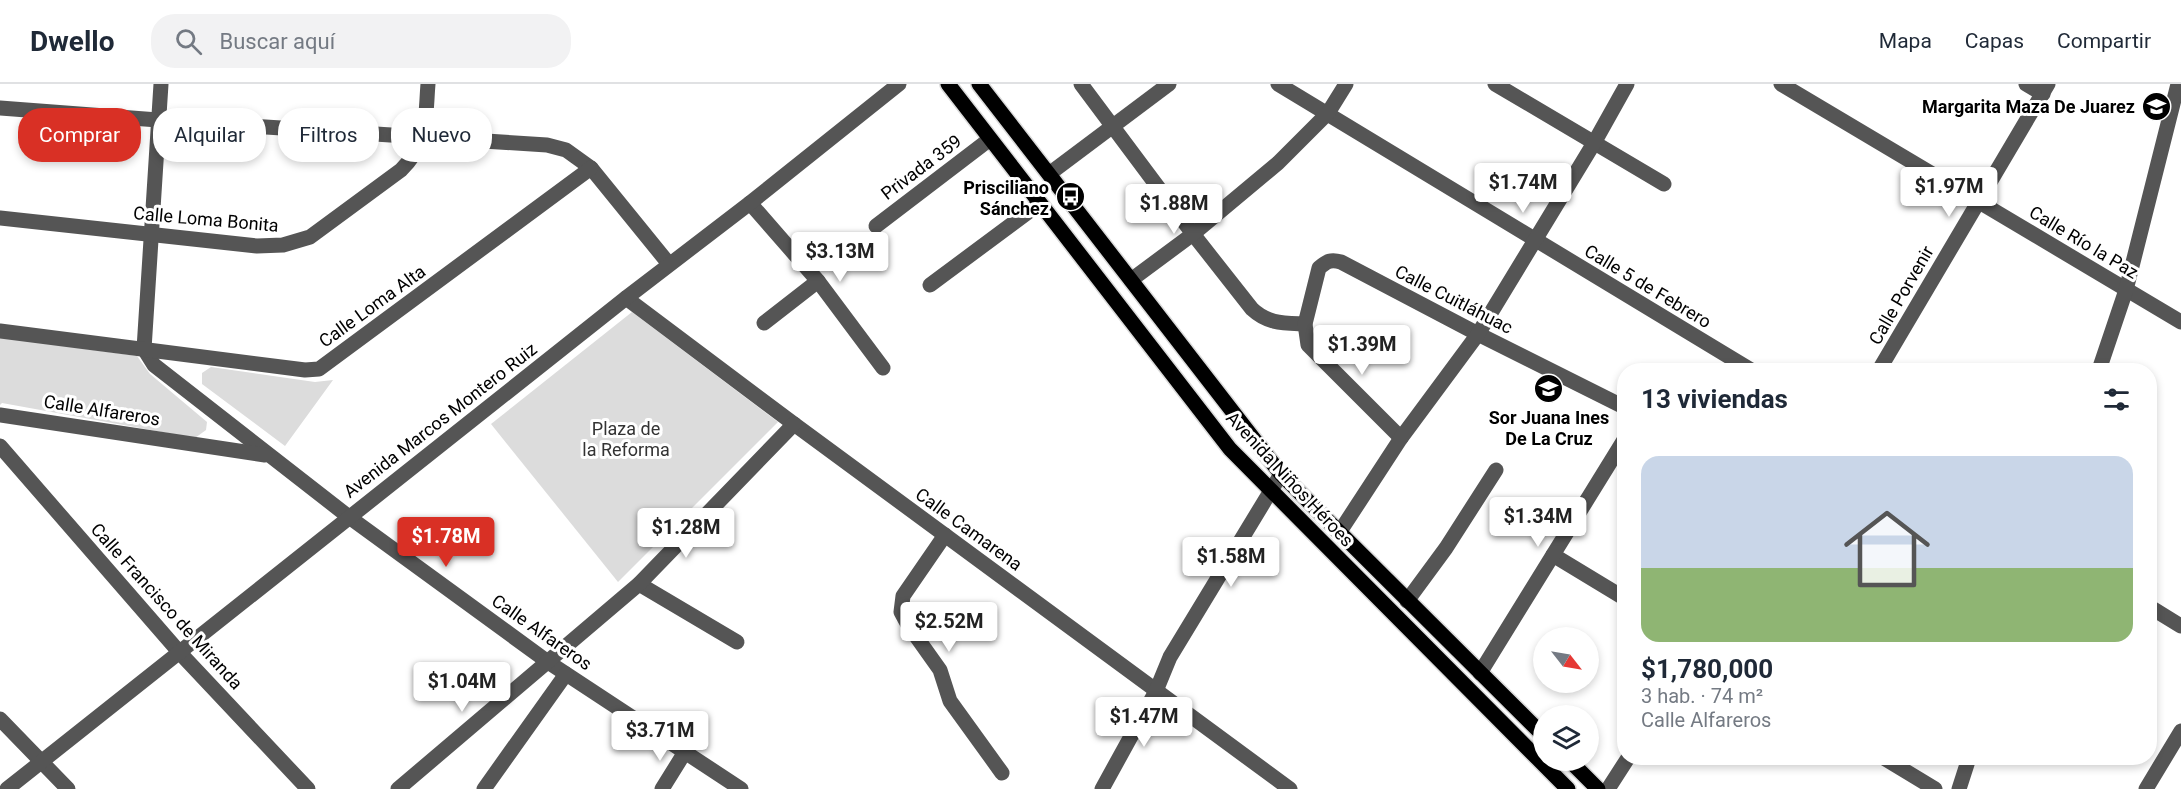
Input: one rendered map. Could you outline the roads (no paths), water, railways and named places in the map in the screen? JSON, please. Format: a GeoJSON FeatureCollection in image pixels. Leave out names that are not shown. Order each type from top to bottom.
{"type":"FeatureCollection","features":[{"type":"Feature","properties":{"kind":"main road","name":"Avenida Niños Héroes"},"geometry":{"type":"LineString","coordinates":[[948,84],[1230,449],[1568,789]]}},
{"type":"Feature","properties":{"kind":"main road","name":"Avenida Niños Héroes"},"geometry":{"type":"LineString","coordinates":[[979,84],[1281,474],[1533,725]]}},
{"type":"Feature","properties":{"kind":"main road"},"geometry":{"type":"LineString","coordinates":[[1580,771],[1598,789]]}},
{"type":"Feature","properties":{"kind":"street"},"geometry":{"type":"LineString","coordinates":[[159,108],[161,84]]}},
{"type":"Feature","properties":{"kind":"street","name":"Calle Loma Bonita"},"geometry":{"type":"LineString","coordinates":[[426,108],[428,84]]}},
{"type":"Feature","properties":{"kind":"street","name":"Avenida Marcos Montero Ruiz"},"geometry":{"type":"LineString","coordinates":[[7,789],[899,84]]}},
{"type":"Feature","properties":{"kind":"street"},"geometry":{"type":"LineString","coordinates":[[1081,84],[1252,309],[1262,317],[1274,322],[1305,324],[1308,345],[1401,438]]}},
{"type":"Feature","properties":{"kind":"street"},"geometry":{"type":"LineString","coordinates":[[1049,174],[1169,84]]}},
{"type":"Feature","properties":{"kind":"street","name":"Calle 5 de Febrero"},"geometry":{"type":"LineString","coordinates":[[1278,84],[1739,363]]}},
{"type":"Feature","properties":{"kind":"street"},"geometry":{"type":"LineString","coordinates":[[1131,280],[1193,234],[1278,163],[1328,113],[1346,84]]}},
{"type":"Feature","properties":{"kind":"street"},"geometry":{"type":"LineString","coordinates":[[1495,84],[1664,184]]}},
{"type":"Feature","properties":{"kind":"street"},"geometry":{"type":"LineString","coordinates":[[1339,533],[1401,438],[1478,334],[1594,143],[1627,84]]}},
{"type":"Feature","properties":{"kind":"street","name":"Calle Río la Paz"},"geometry":{"type":"LineString","coordinates":[[1781,84],[2181,322]]}},
{"type":"Feature","properties":{"kind":"street"},"geometry":{"type":"LineString","coordinates":[[2026,84],[2045,89]]}},
{"type":"Feature","properties":{"kind":"street"},"geometry":{"type":"LineString","coordinates":[[2101,363],[2126,290],[2143,229],[2178,84]]}},
{"type":"Feature","properties":{"kind":"street","name":"Calle Porvenir"},"geometry":{"type":"LineString","coordinates":[[1883,363],[2045,89]]}},
{"type":"Feature","properties":{"kind":"street"},"geometry":{"type":"LineString","coordinates":[[0,108],[153,120]]}},
{"type":"Feature","properties":{"kind":"street"},"geometry":{"type":"LineString","coordinates":[[266,127],[391,136]]}},
{"type":"Feature","properties":{"kind":"street","name":"Privada 359"},"geometry":{"type":"LineString","coordinates":[[876,226],[990,139]]}},
{"type":"Feature","properties":{"kind":"street"},"geometry":{"type":"LineString","coordinates":[[492,142],[547,145],[566,150],[591,168],[669,264]]}},
{"type":"Feature","properties":{"kind":"street"},"geometry":{"type":"LineString","coordinates":[[144,349],[155,162]]}},
{"type":"Feature","properties":{"kind":"street","name":"Calle Loma Bonita"},"geometry":{"type":"LineString","coordinates":[[0,218],[257,246],[293,243],[318,232],[401,170],[408,162]]}},
{"type":"Feature","properties":{"kind":"street","name":"Calle Loma Alta"},"geometry":{"type":"LineString","coordinates":[[0,331],[305,370],[319,369],[591,168]]}},
{"type":"Feature","properties":{"kind":"street"},"geometry":{"type":"LineString","coordinates":[[750,203],[818,281],[883,368]]}},
{"type":"Feature","properties":{"kind":"street"},"geometry":{"type":"LineString","coordinates":[[930,285],[1040,204]]}},
{"type":"Feature","properties":{"kind":"street","name":"Calle Cuitláhuac"},"geometry":{"type":"LineString","coordinates":[[1305,324],[1319,268],[1326,261],[1334,260],[1617,404]]}},
{"type":"Feature","properties":{"kind":"street"},"geometry":{"type":"LineString","coordinates":[[764,323],[818,281]]}},
{"type":"Feature","properties":{"kind":"street","name":"Calle Camarena"},"geometry":{"type":"LineString","coordinates":[[626,298],[1290,789]]}},
{"type":"Feature","properties":{"kind":"street","name":"Calle Alfareros"},"geometry":{"type":"LineString","coordinates":[[144,349],[154,365],[349,517],[548,662],[741,789]]}},
{"type":"Feature","properties":{"kind":"street","name":"Calle Alfareros"},"geometry":{"type":"LineString","coordinates":[[0,415],[268,455]]}},
{"type":"Feature","properties":{"kind":"street"},"geometry":{"type":"LineString","coordinates":[[398,789],[639,584],[794,424]]}},
{"type":"Feature","properties":{"kind":"street","name":"Calle Francisco de Miranda"},"geometry":{"type":"LineString","coordinates":[[0,446],[180,652],[308,789]]}},
{"type":"Feature","properties":{"kind":"street"},"geometry":{"type":"LineString","coordinates":[[1480,673],[1617,451]]}},
{"type":"Feature","properties":{"kind":"street"},"geometry":{"type":"LineString","coordinates":[[1407,601],[1446,548],[1496,470]]}},
{"type":"Feature","properties":{"kind":"street"},"geometry":{"type":"LineString","coordinates":[[1102,789],[1156,691],[1170,657],[1281,474]]}},
{"type":"Feature","properties":{"kind":"street"},"geometry":{"type":"LineString","coordinates":[[945,536],[903,596],[901,612],[940,670],[950,701],[1002,773]]}},
{"type":"Feature","properties":{"kind":"street"},"geometry":{"type":"LineString","coordinates":[[1553,555],[1617,594]]}},
{"type":"Feature","properties":{"kind":"street"},"geometry":{"type":"LineString","coordinates":[[639,584],[737,642]]}},
{"type":"Feature","properties":{"kind":"street"},"geometry":{"type":"LineString","coordinates":[[2157,611],[2181,626]]}},
{"type":"Feature","properties":{"kind":"street"},"geometry":{"type":"LineString","coordinates":[[484,789],[566,674]]}},
{"type":"Feature","properties":{"kind":"street"},"geometry":{"type":"LineString","coordinates":[[0,719],[68,789]]}},
{"type":"Feature","properties":{"kind":"street"},"geometry":{"type":"LineString","coordinates":[[2146,789],[2181,731]]}},
{"type":"Feature","properties":{"kind":"street"},"geometry":{"type":"LineString","coordinates":[[662,789],[685,752]]}},
{"type":"Feature","properties":{"kind":"street"},"geometry":{"type":"LineString","coordinates":[[1608,789],[1623,765]]}},
{"type":"Feature","properties":{"kind":"street"},"geometry":{"type":"LineString","coordinates":[[1896,765],[1935,789]]}},
{"type":"Feature","properties":{"kind":"street"},"geometry":{"type":"LineString","coordinates":[[1959,789],[1967,765]]}},
{"type":"Feature","properties":{"kind":"place","name":"Margarita Maza De Juarez"},"geometry":{"type":"Point","coordinates":[2156,106]}},
{"type":"Feature","properties":{"kind":"place","name":"Prisciliano Sánchez"},"geometry":{"type":"Point","coordinates":[1070,197]}},
{"type":"Feature","properties":{"kind":"place","name":"Sor Juana Ines De La Cruz"},"geometry":{"type":"Point","coordinates":[1549,388]}},
{"type":"Feature","properties":{"kind":"park label","name":"Plaza de la Reforma"},"geometry":{"type":"Point","coordinates":[626,438]}}]}
